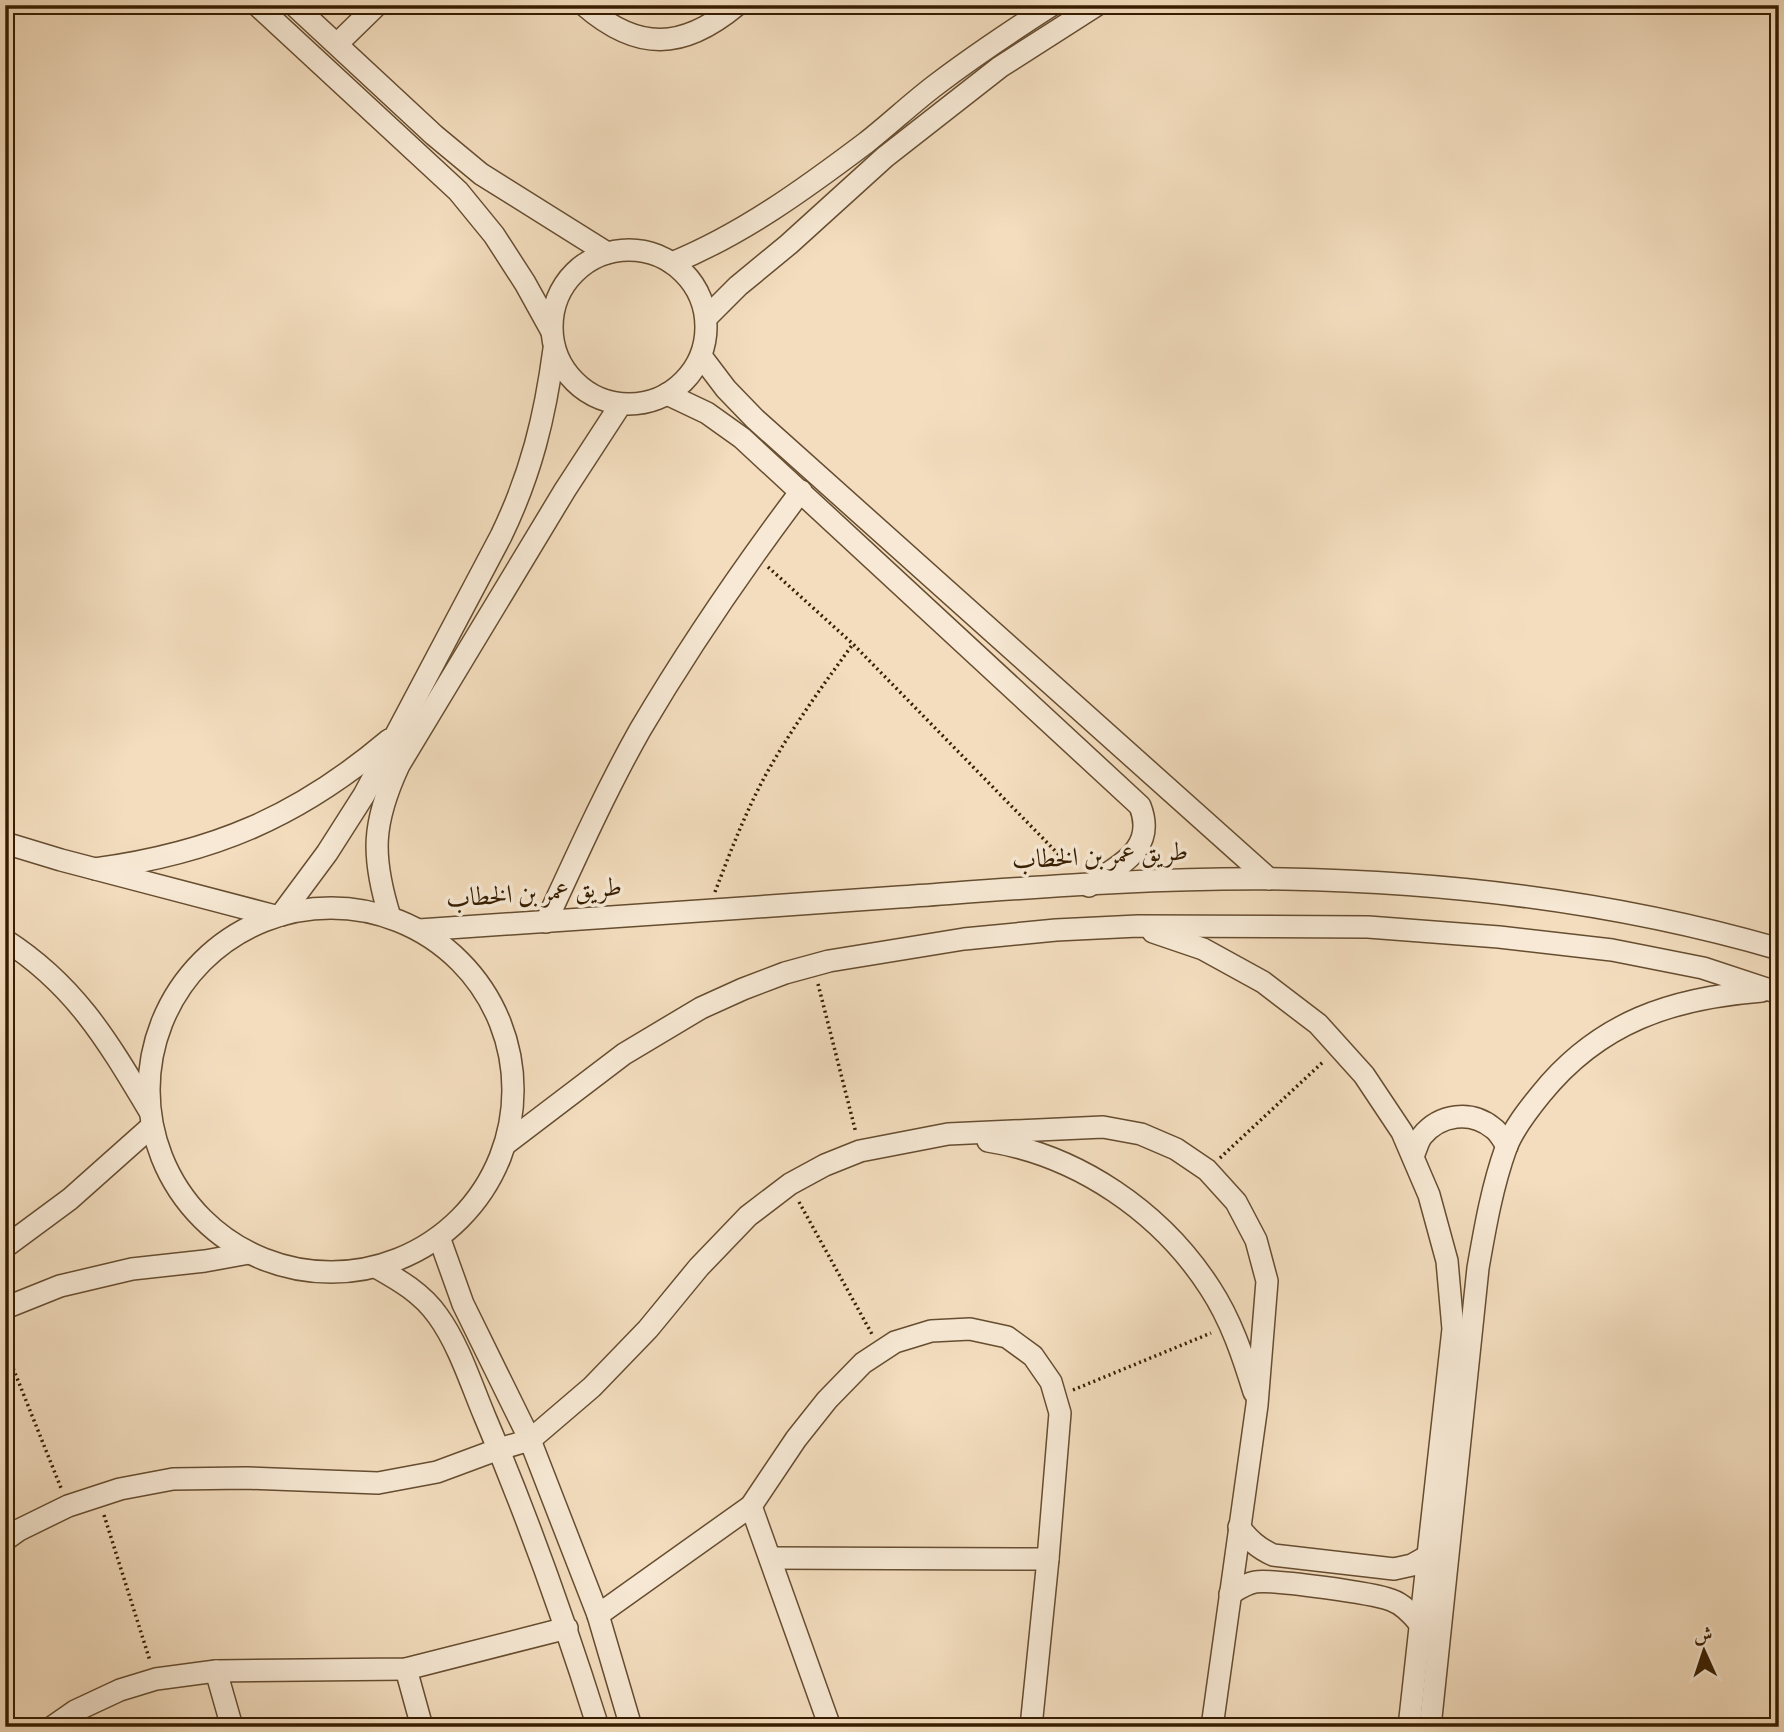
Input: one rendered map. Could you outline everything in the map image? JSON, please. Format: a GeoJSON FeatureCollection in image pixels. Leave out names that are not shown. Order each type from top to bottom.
{"type":"FeatureCollection","features":[{"type":"Feature","properties":{"kind":"street"},"geometry":{"type":"LineString","coordinates":[[257,5],[458,191],[494,235],[525,283],[552,340],[564,369],[579,387],[592,395],[621,404],[637,404],[667,394],[692,372],[701,356],[706,318],[695,287],[672,263],[657,255],[624,250],[607,253],[584,264],[566,282],[552,313],[552,340],[542,426],[518,501],[347,825],[278,915]]}},
{"type":"Feature","properties":{"kind":"street"},"geometry":{"type":"LineString","coordinates":[[294,5],[434,135],[481,174],[607,253]]}},
{"type":"Feature","properties":{"kind":"street"},"geometry":{"type":"LineString","coordinates":[[337,44],[377,5]]}},
{"type":"Feature","properties":{"kind":"street"},"geometry":{"type":"LineString","coordinates":[[584,5],[612,27],[635,37],[660,40],[685,37],[709,27],[737,5]]}},
{"type":"Feature","properties":{"kind":"street"},"geometry":{"type":"LineString","coordinates":[[672,263],[715,244],[789,198],[868,140],[936,85],[1052,5]]}},
{"type":"Feature","properties":{"kind":"street"},"geometry":{"type":"LineString","coordinates":[[706,318],[738,286],[789,244],[885,156],[1000,67],[1097,5]]}},
{"type":"Feature","properties":{"kind":"street"},"geometry":{"type":"LineString","coordinates":[[701,356],[726,389],[755,419],[1269,879]]}},
{"type":"Feature","properties":{"kind":"street"},"geometry":{"type":"LineString","coordinates":[[667,394],[725,424],[801,491],[1140,806],[1145,831],[1141,843],[1124,862],[1089,886]]}},
{"type":"Feature","properties":{"kind":"street"},"geometry":{"type":"LineString","coordinates":[[390,917],[381,888],[376,857],[378,825],[385,794],[399,765],[558,502],[621,404]]}},
{"type":"Feature","properties":{"kind":"street"},"geometry":{"type":"LineString","coordinates":[[546,922],[590,825],[639,732],[694,642],[753,554],[801,491]]}},
{"type":"Feature","properties":{"kind":"street"},"geometry":{"type":"LineString","coordinates":[[96,869],[189,851],[257,826],[320,792],[359,765],[396,734]]}},
{"type":"Feature","properties":{"kind":"street"},"geometry":{"type":"LineString","coordinates":[[5,843],[278,915]]}},
{"type":"Feature","properties":{"kind":"street","name":"طريق عمر بن الخطاب"},"geometry":{"type":"LineString","coordinates":[[419,930],[1089,886],[1269,879],[1456,888],[1543,898],[1715,930],[1779,949]]}},
{"type":"Feature","properties":{"kind":"street"},"geometry":{"type":"LineString","coordinates":[[5,940],[59,981],[88,1013],[150,1118],[161,1158],[176,1187],[190,1205],[221,1235],[249,1253],[279,1265],[311,1271],[344,1272],[376,1267],[399,1259],[439,1237],[462,1218],[481,1195],[496,1170],[507,1143],[514,1102],[512,1061],[501,1021],[481,984],[453,954],[419,930],[390,917],[363,910],[335,907],[278,915],[230,938],[192,971],[165,1013],[150,1060],[150,1118],[70,1199],[5,1247]]}},
{"type":"Feature","properties":{"kind":"street"},"geometry":{"type":"LineString","coordinates":[[507,1143],[624,1054],[662,1030],[743,989],[814,965],[873,952],[964,939],[1056,930],[1138,926],[1368,927],[1499,937],[1625,953],[1703,968],[1775,992]]}},
{"type":"Feature","properties":{"kind":"street"},"geometry":{"type":"LineString","coordinates":[[1138,926],[1203,949],[1264,982],[1318,1024],[1364,1075],[1402,1132],[1429,1195],[1447,1261],[1453,1329],[1409,1727]]}},
{"type":"Feature","properties":{"kind":"street"},"geometry":{"type":"LineString","coordinates":[[1430,1727],[1478,1268],[1489,1206],[1507,1146],[1527,1111],[1552,1080],[1581,1053],[1613,1031],[1649,1013],[1687,1001],[1726,994],[1775,992]]}},
{"type":"Feature","properties":{"kind":"street"},"geometry":{"type":"LineString","coordinates":[[1413,1156],[1421,1137],[1436,1123],[1456,1116],[1477,1118],[1495,1129],[1507,1146]]}},
{"type":"Feature","properties":{"kind":"street"},"geometry":{"type":"LineString","coordinates":[[5,1540],[19,1530],[68,1506],[120,1489],[173,1479],[246,1478],[378,1483],[437,1472],[530,1440],[601,1377],[648,1329],[699,1267],[748,1216],[790,1184],[825,1165],[860,1151],[948,1134],[1103,1128],[1141,1134],[1176,1149],[1207,1170],[1236,1202],[1256,1240],[1267,1281],[1258,1405],[1212,1727]]}},
{"type":"Feature","properties":{"kind":"street"},"geometry":{"type":"LineString","coordinates":[[948,1134],[1010,1144],[1058,1161],[1125,1197],[1172,1239],[1211,1289],[1240,1345],[1258,1405]]}},
{"type":"Feature","properties":{"kind":"street"},"geometry":{"type":"LineString","coordinates":[[439,1237],[463,1304],[530,1440],[597,1615],[631,1727]]}},
{"type":"Feature","properties":{"kind":"street"},"geometry":{"type":"LineString","coordinates":[[5,1308],[60,1286],[132,1269],[249,1253]]}},
{"type":"Feature","properties":{"kind":"street"},"geometry":{"type":"LineString","coordinates":[[376,1267],[411,1287],[438,1316],[457,1351],[499,1449],[567,1628],[598,1727]]}},
{"type":"Feature","properties":{"kind":"street"},"geometry":{"type":"LineString","coordinates":[[597,1615],[751,1506],[796,1439],[827,1399],[863,1363],[895,1342],[931,1331],[970,1329],[1007,1337],[1033,1356],[1051,1382],[1060,1413],[1031,1727]]}},
{"type":"Feature","properties":{"kind":"street"},"geometry":{"type":"LineString","coordinates":[[751,1506],[830,1727]]}},
{"type":"Feature","properties":{"kind":"street"},"geometry":{"type":"LineString","coordinates":[[1239,1527],[1260,1549],[1273,1555],[1394,1569],[1412,1565],[1428,1556]]}},
{"type":"Feature","properties":{"kind":"street"},"geometry":{"type":"LineString","coordinates":[[770,1558],[1048,1559]]}},
{"type":"Feature","properties":{"kind":"street"},"geometry":{"type":"LineString","coordinates":[[1230,1594],[1242,1586],[1269,1581],[1372,1596],[1391,1600],[1408,1609],[1420,1623]]}},
{"type":"Feature","properties":{"kind":"street"},"geometry":{"type":"LineString","coordinates":[[52,1727],[75,1711],[120,1690],[156,1679],[216,1671],[406,1669],[567,1628]]}},
{"type":"Feature","properties":{"kind":"street"},"geometry":{"type":"LineString","coordinates":[[406,1669],[422,1727]]}},
{"type":"Feature","properties":{"kind":"street"},"geometry":{"type":"LineString","coordinates":[[216,1671],[232,1727]]}},
{"type":"Feature","properties":{"kind":"path"},"geometry":{"type":"LineString","coordinates":[[753,554],[853,645],[1089,886]]}},
{"type":"Feature","properties":{"kind":"path"},"geometry":{"type":"LineString","coordinates":[[708,911],[735,839],[768,771],[808,706],[853,645]]}},
{"type":"Feature","properties":{"kind":"path"},"geometry":{"type":"LineString","coordinates":[[814,965],[860,1151]]}},
{"type":"Feature","properties":{"kind":"path"},"geometry":{"type":"LineString","coordinates":[[1207,1170],[1339,1047]]}},
{"type":"Feature","properties":{"kind":"path"},"geometry":{"type":"LineString","coordinates":[[790,1184],[881,1352]]}},
{"type":"Feature","properties":{"kind":"path"},"geometry":{"type":"LineString","coordinates":[[1055,1397],[1230,1325]]}},
{"type":"Feature","properties":{"kind":"path"},"geometry":{"type":"LineString","coordinates":[[5,1348],[68,1506]]}},
{"type":"Feature","properties":{"kind":"path"},"geometry":{"type":"LineString","coordinates":[[98,1496],[156,1679]]}}]}
